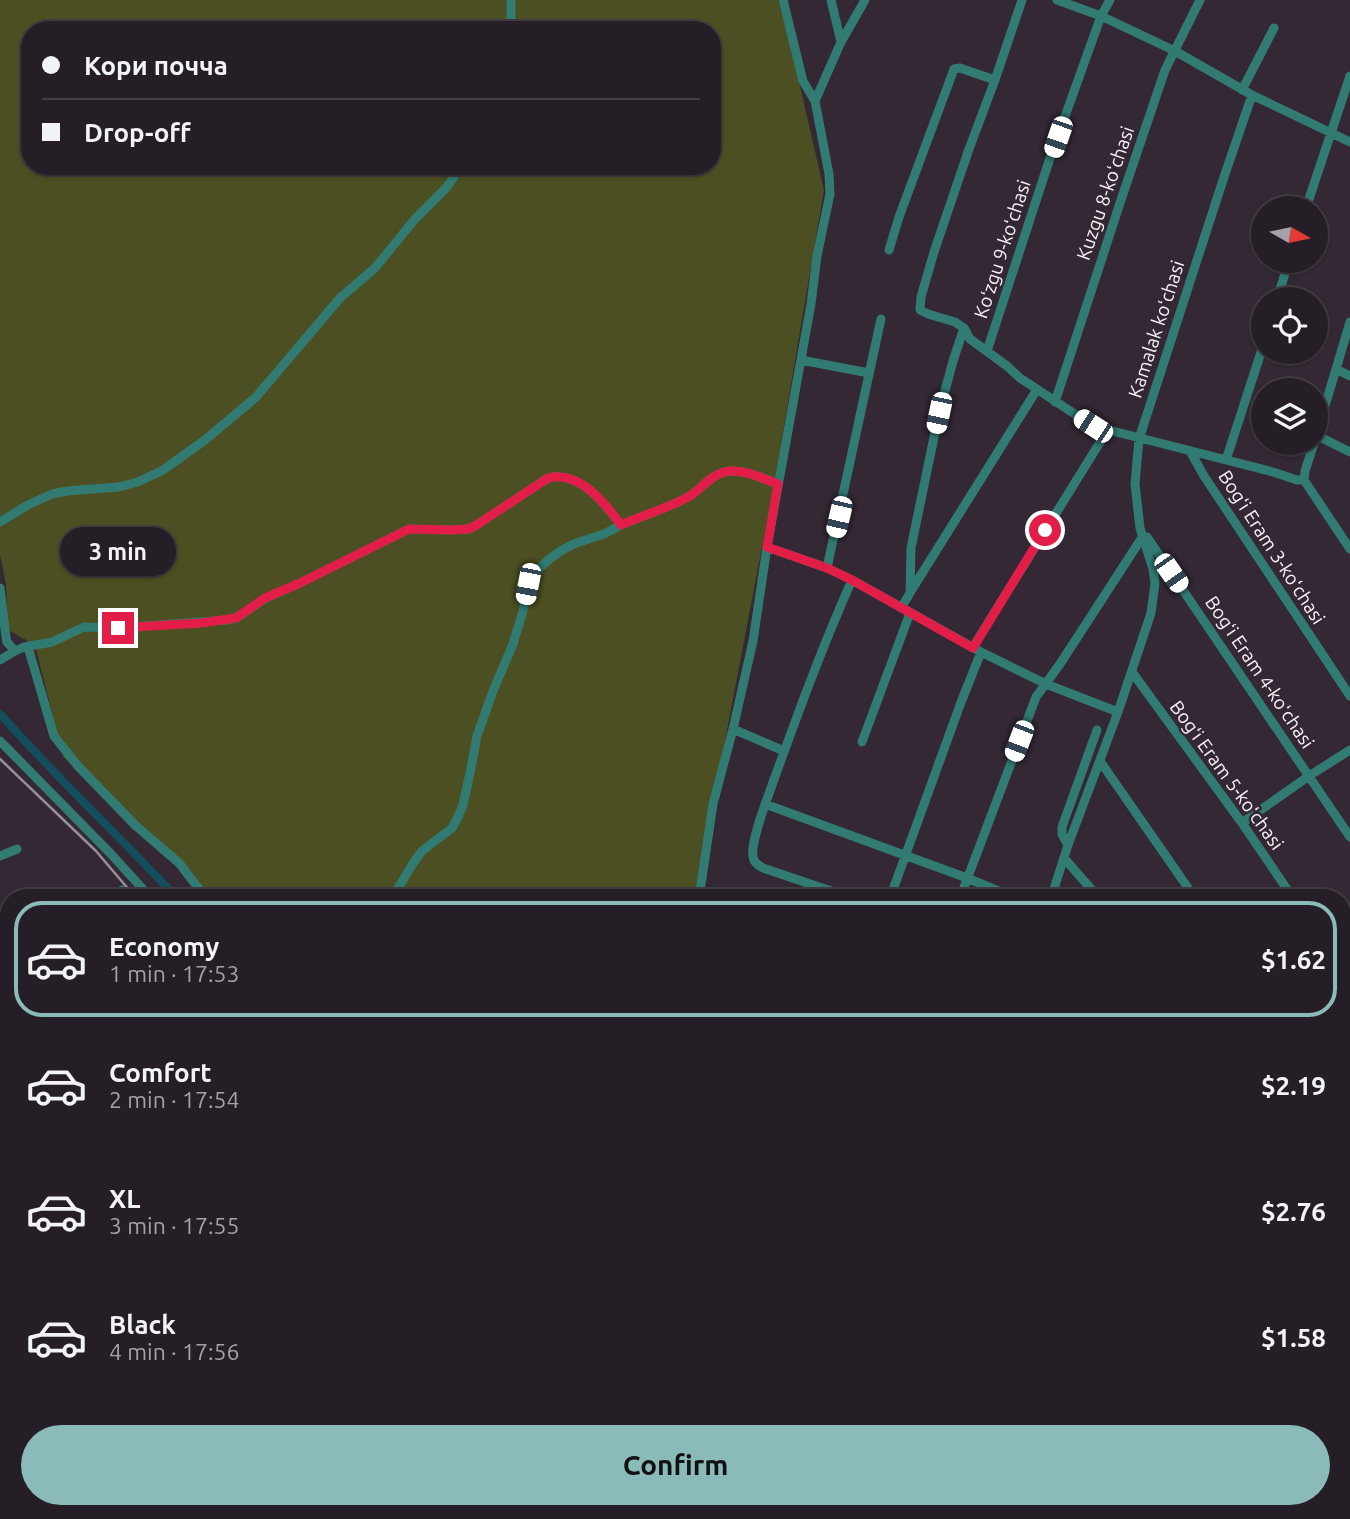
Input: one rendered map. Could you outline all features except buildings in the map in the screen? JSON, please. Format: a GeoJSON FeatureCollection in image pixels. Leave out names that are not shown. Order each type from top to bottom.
{"type":"FeatureCollection","features":[{"type":"Feature","properties":{"kind":"street"},"geometry":{"type":"LineString","coordinates":[[511,21],[512,0]]}},
{"type":"Feature","properties":{"kind":"street"},"geometry":{"type":"LineString","coordinates":[[700,889],[713,804],[753,641],[817,256],[830,194],[829,174],[815,101],[803,81],[783,0]]}},
{"type":"Feature","properties":{"kind":"street"},"geometry":{"type":"LineString","coordinates":[[831,0],[841,42]]}},
{"type":"Feature","properties":{"kind":"street"},"geometry":{"type":"LineString","coordinates":[[815,101],[841,42],[865,0]]}},
{"type":"Feature","properties":{"kind":"street"},"geometry":{"type":"LineString","coordinates":[[1022,0],[969,149],[921,298],[920,310],[955,322],[964,328],[970,339],[1037,391],[1093,426],[1304,480]]}},
{"type":"Feature","properties":{"kind":"street"},"geometry":{"type":"LineString","coordinates":[[1058,0],[1101,16],[1175,51],[1242,90],[1350,142]]}},
{"type":"Feature","properties":{"kind":"street","name":"Koʻzgu 9-koʻchasi"},"geometry":{"type":"LineString","coordinates":[[987,351],[1049,162],[1101,16],[1110,0]]}},
{"type":"Feature","properties":{"kind":"street","name":"Kuzgu 8-koʻchasi"},"geometry":{"type":"LineString","coordinates":[[1055,402],[1165,70],[1200,0]]}},
{"type":"Feature","properties":{"kind":"street"},"geometry":{"type":"LineString","coordinates":[[1242,90],[1274,27]]}},
{"type":"Feature","properties":{"kind":"street"},"geometry":{"type":"LineString","coordinates":[[889,250],[954,69],[960,68],[995,80]]}},
{"type":"Feature","properties":{"kind":"street"},"geometry":{"type":"LineString","coordinates":[[1310,196],[1350,76]]}},
{"type":"Feature","properties":{"kind":"street","name":"Kamalak koʻchasi"},"geometry":{"type":"LineString","coordinates":[[1054,889],[1151,612],[1155,583],[1141,532],[1135,484],[1139,439],[1252,95]]}},
{"type":"Feature","properties":{"kind":"street"},"geometry":{"type":"LineString","coordinates":[[0,522],[52,494],[119,487],[138,482],[163,470],[205,440],[256,397],[340,298],[375,268],[455,175]]}},
{"type":"Feature","properties":{"kind":"street"},"geometry":{"type":"LineString","coordinates":[[827,568],[881,319]]}},
{"type":"Feature","properties":{"kind":"street"},"geometry":{"type":"LineString","coordinates":[[1328,395],[1350,322]]}},
{"type":"Feature","properties":{"kind":"street"},"geometry":{"type":"LineString","coordinates":[[863,742],[910,593],[911,548],[939,413],[964,328]]}},
{"type":"Feature","properties":{"kind":"street"},"geometry":{"type":"LineString","coordinates":[[801,360],[869,373]]}},
{"type":"Feature","properties":{"kind":"street"},"geometry":{"type":"LineString","coordinates":[[1226,460],[1257,364]]}},
{"type":"Feature","properties":{"kind":"street"},"geometry":{"type":"LineString","coordinates":[[1336,369],[1350,376]]}},
{"type":"Feature","properties":{"kind":"street"},"geometry":{"type":"LineString","coordinates":[[910,593],[1037,391]]}},
{"type":"Feature","properties":{"kind":"street"},"geometry":{"type":"LineString","coordinates":[[893,889],[960,705],[977,650],[1107,431]]}},
{"type":"Feature","properties":{"kind":"street"},"geometry":{"type":"LineString","coordinates":[[1328,441],[1350,452]]}},
{"type":"Feature","properties":{"kind":"street","name":"Bogʻi Eram 3-koʻchasi"},"geometry":{"type":"LineString","coordinates":[[1190,451],[1350,696]]}},
{"type":"Feature","properties":{"kind":"street"},"geometry":{"type":"LineString","coordinates":[[1310,455],[1304,480],[1350,549]]}},
{"type":"Feature","properties":{"kind":"street"},"geometry":{"type":"LineString","coordinates":[[397,889],[422,852],[452,828],[458,817],[463,805],[477,736],[513,644],[528,584],[536,572],[562,550],[683,500],[704,483],[726,471],[742,472],[778,484]]}},
{"type":"Feature","properties":{"kind":"street"},"geometry":{"type":"LineString","coordinates":[[0,660],[28,647],[52,642],[84,628],[201,623],[236,618],[265,598],[409,529],[452,530],[475,526],[548,478],[556,476],[575,480],[592,492],[621,525]]}},
{"type":"Feature","properties":{"kind":"street"},"geometry":{"type":"LineString","coordinates":[[963,889],[1036,697],[1141,532]]}},
{"type":"Feature","properties":{"kind":"street","name":"Bogʻi Eram 4-koʻchasi"},"geometry":{"type":"LineString","coordinates":[[1141,532],[1350,837]]}},
{"type":"Feature","properties":{"kind":"street"},"geometry":{"type":"LineString","coordinates":[[767,547],[827,568],[977,650],[1046,684],[1118,712]]}},
{"type":"Feature","properties":{"kind":"street"},"geometry":{"type":"LineString","coordinates":[[826,889],[764,868],[756,863],[752,856],[765,804],[784,751],[835,617],[852,580]]}},
{"type":"Feature","properties":{"kind":"street"},"geometry":{"type":"LineString","coordinates":[[0,588],[7,642],[15,652]]}},
{"type":"Feature","properties":{"kind":"street"},"geometry":{"type":"LineString","coordinates":[[28,647],[54,736],[77,765],[135,825],[178,863],[199,889]]}},
{"type":"Feature","properties":{"kind":"street","name":"Bogʻi Eram 5-koʻchasi"},"geometry":{"type":"LineString","coordinates":[[1132,672],[1287,889]]}},
{"type":"Feature","properties":{"kind":"street"},"geometry":{"type":"LineString","coordinates":[[733,729],[784,751]]}},
{"type":"Feature","properties":{"kind":"street"},"geometry":{"type":"LineString","coordinates":[[1068,845],[1062,834],[1062,827],[1097,730]]}},
{"type":"Feature","properties":{"kind":"street"},"geometry":{"type":"LineString","coordinates":[[0,741],[143,889]]}},
{"type":"Feature","properties":{"kind":"street"},"geometry":{"type":"LineString","coordinates":[[1242,823],[1350,750]]}},
{"type":"Feature","properties":{"kind":"street"},"geometry":{"type":"LineString","coordinates":[[1100,761],[1189,889]]}},
{"type":"Feature","properties":{"kind":"street"},"geometry":{"type":"LineString","coordinates":[[765,804],[993,889]]}},
{"type":"Feature","properties":{"kind":"street"},"geometry":{"type":"LineString","coordinates":[[0,856],[17,849]]}},
{"type":"Feature","properties":{"kind":"street"},"geometry":{"type":"LineString","coordinates":[[1064,858],[1091,889]]}},
{"type":"Feature","properties":{"kind":"green space"},"geometry":{"type":"Polygon","coordinates":[[[0,0],[778,0],[824,190],[775,479],[703,856],[700,889],[202,889],[191,871],[63,757],[35,645],[8,630],[6,584],[0,555],[0,0]]]}},
{"type":"Feature","properties":{"kind":"waterway"},"geometry":{"type":"LineString","coordinates":[[0,714],[168,889]]}},
{"type":"Feature","properties":{"kind":"railway"},"geometry":{"type":"LineString","coordinates":[[0,759],[96,851],[128,889]]}},
{"type":"Feature","properties":{"kind":"route"},"geometry":{"type":"LineString","coordinates":[[118,628],[236,618],[265,598],[409,529],[452,530],[475,526],[548,478],[556,476],[575,480],[592,492],[621,525],[683,500],[719,474],[734,470],[778,484],[767,547],[827,568],[852,580],[973,648],[1045,530]]}}]}
